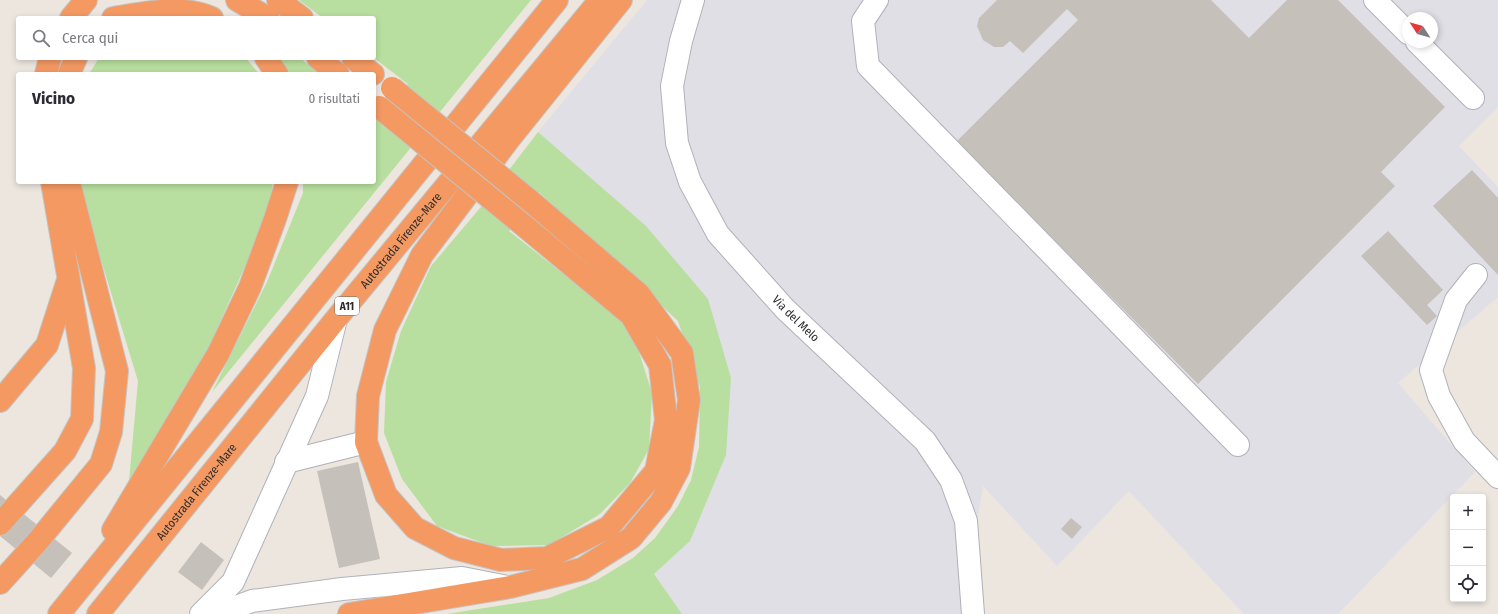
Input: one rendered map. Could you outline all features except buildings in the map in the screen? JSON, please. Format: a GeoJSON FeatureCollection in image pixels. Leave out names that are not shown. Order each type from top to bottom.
{"type":"FeatureCollection","features":[{"type":"Feature","properties":{"kind":"highway"},"geometry":{"type":"LineString","coordinates":[[73,16],[86,0]]}},
{"type":"Feature","properties":{"kind":"highway"},"geometry":{"type":"LineString","coordinates":[[115,16],[129,4],[137,0]]}},
{"type":"Feature","properties":{"kind":"highway"},"geometry":{"type":"LineString","coordinates":[[237,0],[265,16]]}},
{"type":"Feature","properties":{"kind":"highway"},"geometry":{"type":"LineString","coordinates":[[278,0],[299,16]]}},
{"type":"Feature","properties":{"kind":"highway","name":"A11"},"geometry":{"type":"LineString","coordinates":[[65,606],[557,0]]}},
{"type":"Feature","properties":{"kind":"highway","name":"Autostrada Firenze-Mare"},"geometry":{"type":"LineString","coordinates":[[98,614],[336,319],[600,0]]}},
{"type":"Feature","properties":{"kind":"highway"},"geometry":{"type":"LineString","coordinates":[[377,105],[522,224],[631,315],[660,365],[666,420],[656,470],[609,526],[547,558],[501,560],[454,548],[415,528],[386,495],[366,442],[368,396],[385,330],[422,255],[510,138],[621,0]]}},
{"type":"Feature","properties":{"kind":"highway"},"geometry":{"type":"LineString","coordinates":[[128,16],[173,10],[191,12],[205,16]]}},
{"type":"Feature","properties":{"kind":"highway"},"geometry":{"type":"LineString","coordinates":[[46,72],[50,60]]}},
{"type":"Feature","properties":{"kind":"highway"},"geometry":{"type":"LineString","coordinates":[[70,72],[75,60]]}},
{"type":"Feature","properties":{"kind":"highway"},"geometry":{"type":"LineString","coordinates":[[267,60],[276,72]]}},
{"type":"Feature","properties":{"kind":"highway"},"geometry":{"type":"LineString","coordinates":[[320,60],[336,72]]}},
{"type":"Feature","properties":{"kind":"highway"},"geometry":{"type":"LineString","coordinates":[[356,60],[371,72]]}},
{"type":"Feature","properties":{"kind":"highway"},"geometry":{"type":"LineString","coordinates":[[349,614],[510,587],[582,569],[631,538],[661,502],[679,468],[689,400],[682,353],[639,294],[534,204],[376,76]]}},
{"type":"Feature","properties":{"kind":"highway"},"geometry":{"type":"LineString","coordinates":[[0,524],[64,451],[82,419],[84,368],[52,184]]}},
{"type":"Feature","properties":{"kind":"highway"},"geometry":{"type":"LineString","coordinates":[[0,583],[38,541],[101,464],[111,432],[117,371],[70,184]]}},
{"type":"Feature","properties":{"kind":"highway"},"geometry":{"type":"LineString","coordinates":[[65,606],[218,354],[250,287],[286,184]]}},
{"type":"Feature","properties":{"kind":"highway"},"geometry":{"type":"LineString","coordinates":[[4,391],[47,345],[68,282]]}},
{"type":"Feature","properties":{"kind":"street","name":"Via del Melo"},"geometry":{"type":"LineString","coordinates":[[693,0],[681,41],[672,86],[677,143],[690,182],[718,234],[785,309],[925,440],[951,480],[966,521],[973,614]]}},
{"type":"Feature","properties":{"kind":"street"},"geometry":{"type":"LineString","coordinates":[[877,0],[862,21],[868,66],[1238,445]]}},
{"type":"Feature","properties":{"kind":"street"},"geometry":{"type":"LineString","coordinates":[[1375,0],[1402,27]]}},
{"type":"Feature","properties":{"kind":"street"},"geometry":{"type":"LineString","coordinates":[[1423,48],[1474,98]]}},
{"type":"Feature","properties":{"kind":"street"},"geometry":{"type":"LineString","coordinates":[[1476,275],[1456,300],[1431,370],[1439,396],[1464,441],[1498,477]]}},
{"type":"Feature","properties":{"kind":"street"},"geometry":{"type":"LineString","coordinates":[[201,614],[233,582],[317,396],[336,319]]}},
{"type":"Feature","properties":{"kind":"street"},"geometry":{"type":"LineString","coordinates":[[286,462],[366,442]]}},
{"type":"Feature","properties":{"kind":"street"},"geometry":{"type":"LineString","coordinates":[[217,614],[252,601],[342,589],[462,578],[510,587]]}},
{"type":"Feature","properties":{"kind":"shaded area"},"geometry":{"type":"Polygon","coordinates":[[[647,0],[1498,0],[1498,107],[1459,146],[1498,187],[1498,297],[1398,383],[1475,472],[1454,494],[1450,494],[1450,498],[1338,614],[1244,614],[1129,491],[1057,566],[983,486],[962,614],[682,614],[654,574],[690,541],[731,378],[538,132],[647,0]]]}},
{"type":"Feature","properties":{"kind":"green space"},"geometry":{"type":"Polygon","coordinates":[[[299,0],[531,0],[212,392],[267,282],[303,193],[303,184],[376,184],[376,119],[380,122],[408,84],[376,60],[376,16],[320,16],[299,0]]]}},
{"type":"Feature","properties":{"kind":"green space"},"geometry":{"type":"Polygon","coordinates":[[[98,60],[248,60],[257,72],[90,72],[98,60]]]}},
{"type":"Feature","properties":{"kind":"green space"},"geometry":{"type":"Polygon","coordinates":[[[279,60],[302,60],[318,72],[285,72],[279,60]]]}},
{"type":"Feature","properties":{"kind":"green space"},"geometry":{"type":"Polygon","coordinates":[[[538,132],[646,226],[708,299],[731,378],[726,455],[690,541],[654,574],[682,614],[447,614],[549,598],[597,580],[633,558],[655,538],[678,506],[691,480],[699,447],[700,387],[678,321],[539,192],[509,231],[618,317],[637,346],[652,393],[649,449],[630,483],[600,514],[549,545],[491,546],[437,526],[402,479],[384,433],[386,382],[401,331],[431,266],[480,208],[538,132]]]}},
{"type":"Feature","properties":{"kind":"green space"},"geometry":{"type":"Polygon","coordinates":[[[81,184],[273,184],[267,218],[200,366],[129,481],[138,381],[91,227],[81,184]]]}}]}
